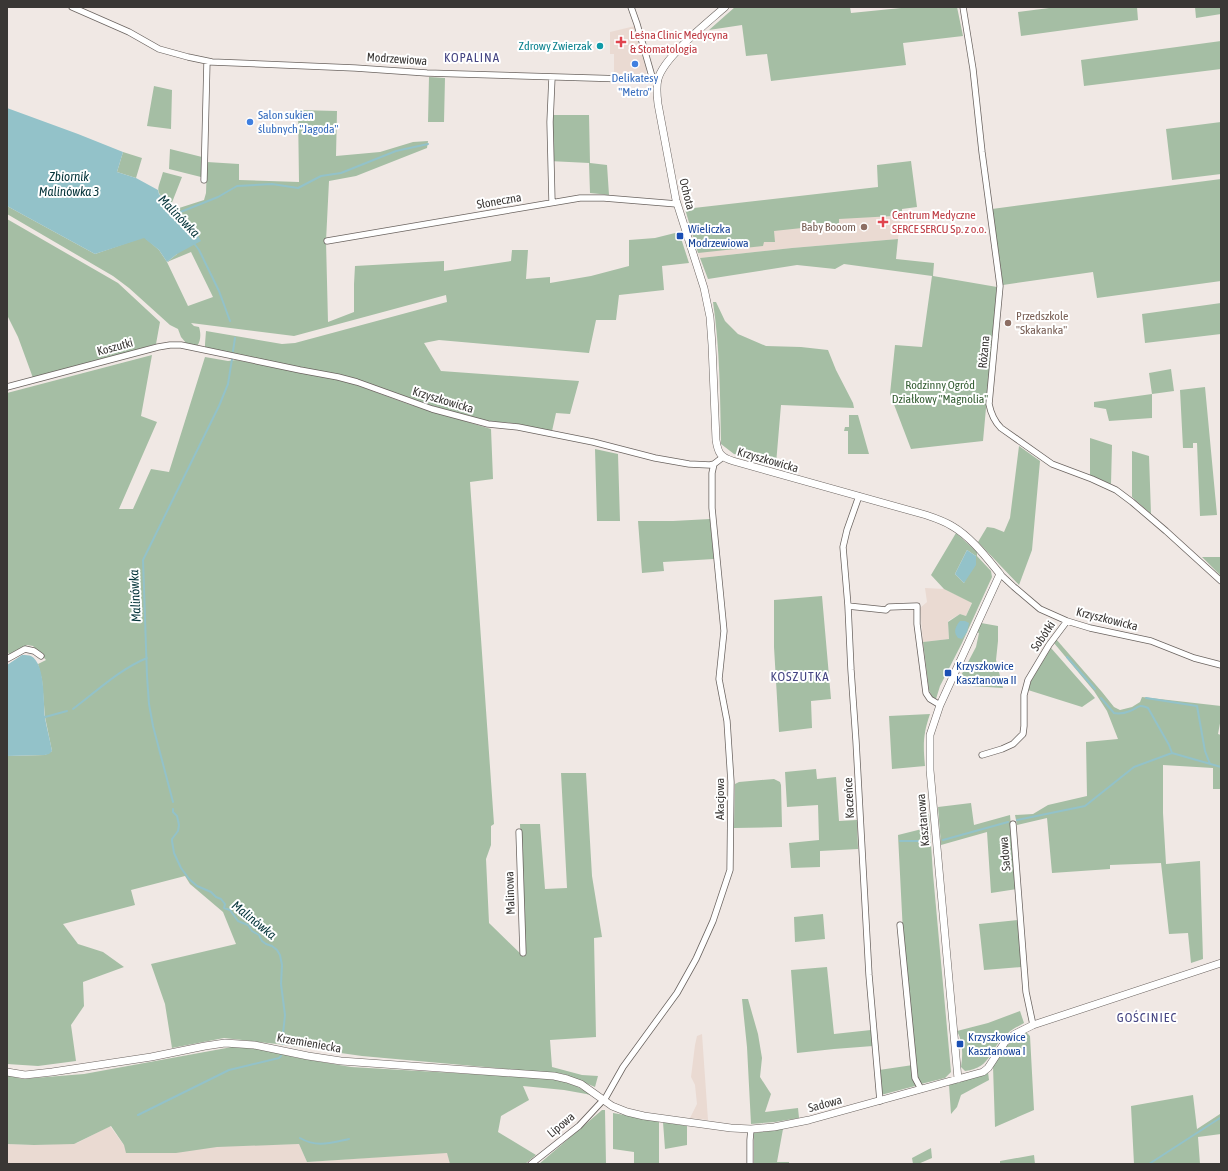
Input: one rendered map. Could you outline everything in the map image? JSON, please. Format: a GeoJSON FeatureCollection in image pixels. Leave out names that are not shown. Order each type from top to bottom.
{"type":"FeatureCollection","features":[{"type":"Feature","properties":{"kind":"street","name":"Modrzewiowa"},"geometry":{"type":"LineString","coordinates":[[72,7],[129,32],[159,49],[207,62],[355,68],[427,73],[655,80]]}},
{"type":"Feature","properties":{"kind":"street"},"geometry":{"type":"LineString","coordinates":[[631,7],[655,80]]}},
{"type":"Feature","properties":{"kind":"street","name":"Ochota"},"geometry":{"type":"LineString","coordinates":[[723,457],[718,451],[716,440],[712,345],[706,298],[677,204],[658,104],[655,80],[675,53],[725,7]]}},
{"type":"Feature","properties":{"kind":"street","name":"Różana"},"geometry":{"type":"LineString","coordinates":[[963,7],[972,62],[978,125],[1000,286],[990,404],[991,414],[1001,428],[1052,464],[1103,483],[1116,490],[1166,531],[1221,581]]}},
{"type":"Feature","properties":{"kind":"street"},"geometry":{"type":"LineString","coordinates":[[204,180],[207,62]]}},
{"type":"Feature","properties":{"kind":"street"},"geometry":{"type":"LineString","coordinates":[[552,77],[550,122],[552,202]]}},
{"type":"Feature","properties":{"kind":"street","name":"Słoneczna"},"geometry":{"type":"LineString","coordinates":[[327,241],[552,202],[592,197],[677,204]]}},
{"type":"Feature","properties":{"kind":"street","name":"Koszutki"},"geometry":{"type":"LineString","coordinates":[[7,387],[170,345],[181,345],[229,356]]}},
{"type":"Feature","properties":{"kind":"street","name":"Krzyszkowicka"},"geometry":{"type":"LineString","coordinates":[[229,356],[338,377],[357,382],[432,409],[482,422],[543,432],[669,461],[704,465],[714,464],[723,457],[926,515],[945,522],[962,532],[1000,574],[1040,608],[1067,621],[1090,628],[1151,642],[1194,658],[1221,665]]}},
{"type":"Feature","properties":{"kind":"street","name":"Akacjowa"},"geometry":{"type":"LineString","coordinates":[[603,1100],[623,1067],[677,993],[696,960],[713,921],[730,870],[731,782],[727,721],[720,679],[724,631],[712,508],[712,473],[714,464]]}},
{"type":"Feature","properties":{"kind":"street","name":"Kaczeńce"},"geometry":{"type":"LineString","coordinates":[[859,496],[847,530],[843,547],[848,606],[869,975],[880,1101]]}},
{"type":"Feature","properties":{"kind":"street","name":"Kasztanowa"},"geometry":{"type":"LineString","coordinates":[[958,1079],[930,770],[930,735],[940,705],[1000,574]]}},
{"type":"Feature","properties":{"kind":"street"},"geometry":{"type":"LineString","coordinates":[[848,606],[886,610],[890,607],[917,606],[917,624],[926,693],[930,699],[940,705]]}},
{"type":"Feature","properties":{"kind":"street","name":"Sobótki"},"geometry":{"type":"LineString","coordinates":[[982,755],[1002,749],[1012,744],[1022,734],[1024,726],[1024,695],[1028,680],[1049,645],[1067,621]]}},
{"type":"Feature","properties":{"kind":"street"},"geometry":{"type":"LineString","coordinates":[[7,659],[25,649],[34,651],[42,656]]}},
{"type":"Feature","properties":{"kind":"street","name":"Sadowa"},"geometry":{"type":"LineString","coordinates":[[1014,824],[1026,992],[1033,1025]]}},
{"type":"Feature","properties":{"kind":"street","name":"Malinowa"},"geometry":{"type":"LineString","coordinates":[[519,832],[523,953]]}},
{"type":"Feature","properties":{"kind":"street"},"geometry":{"type":"LineString","coordinates":[[900,924],[915,1078],[921,1089]]}},
{"type":"Feature","properties":{"kind":"street","name":"Sadowa"},"geometry":{"type":"LineString","coordinates":[[603,1100],[619,1110],[639,1115],[735,1128],[751,1129],[787,1125],[983,1072],[988,1068],[1005,1042],[1015,1034],[1033,1025],[1221,963]]}},
{"type":"Feature","properties":{"kind":"street","name":"Krzemieniecka"},"geometry":{"type":"LineString","coordinates":[[7,1072],[25,1074],[48,1073],[156,1056],[212,1045],[239,1043],[264,1046],[303,1055],[340,1061],[554,1076],[581,1084],[603,1100]]}},
{"type":"Feature","properties":{"kind":"street","name":"Lipowa"},"geometry":{"type":"LineString","coordinates":[[531,1164],[579,1126],[603,1100]]}},
{"type":"Feature","properties":{"kind":"street"},"geometry":{"type":"LineString","coordinates":[[750,1164],[751,1129]]}},
{"type":"Feature","properties":{"kind":"shaded area"},"geometry":{"type":"Polygon","coordinates":[[[635,26],[646,67],[646,76],[614,75],[614,54],[610,54],[610,32],[635,26]]]}},
{"type":"Feature","properties":{"kind":"shaded area"},"geometry":{"type":"Polygon","coordinates":[[[902,209],[898,239],[700,258],[691,233],[902,209]]]}},
{"type":"Feature","properties":{"kind":"shaded area"},"geometry":{"type":"Polygon","coordinates":[[[925,588],[944,589],[972,602],[966,616],[960,614],[948,621],[949,639],[923,642],[920,608],[927,602],[925,588]]]}},
{"type":"Feature","properties":{"kind":"shaded area"},"geometry":{"type":"Polygon","coordinates":[[[702,1034],[708,1120],[690,1118],[697,1104],[695,1085],[691,1077],[695,1045],[697,1036],[702,1034]]]}},
{"type":"Feature","properties":{"kind":"shaded area"},"geometry":{"type":"Polygon","coordinates":[[[110,1126],[123,1144],[217,1146],[299,1144],[307,1162],[447,1152],[450,1164],[7,1164],[7,1144],[34,1145],[77,1143],[110,1126]]]}},
{"type":"Feature","properties":{"kind":"green space"},"geometry":{"type":"Polygon","coordinates":[[[735,7],[850,7],[851,13],[911,7],[957,7],[963,36],[903,43],[906,65],[771,81],[767,54],[746,56],[742,25],[709,30],[735,7]]]}},
{"type":"Feature","properties":{"kind":"green space"},"geometry":{"type":"Polygon","coordinates":[[[1057,7],[1137,7],[1138,20],[1021,36],[1018,12],[1057,7]]]}},
{"type":"Feature","properties":{"kind":"green space"},"geometry":{"type":"Polygon","coordinates":[[[1195,7],[1221,7],[1221,14],[1196,18],[1195,7]]]}},
{"type":"Feature","properties":{"kind":"green space"},"geometry":{"type":"Polygon","coordinates":[[[1221,41],[1221,69],[1084,86],[1081,60],[1221,41]]]}},
{"type":"Feature","properties":{"kind":"green space"},"geometry":{"type":"Polygon","coordinates":[[[429,77],[445,78],[444,122],[428,122],[429,77]]]}},
{"type":"Feature","properties":{"kind":"green space"},"geometry":{"type":"Polygon","coordinates":[[[154,86],[172,90],[171,129],[147,126],[154,86]]]}},
{"type":"Feature","properties":{"kind":"green space"},"geometry":{"type":"Polygon","coordinates":[[[298,110],[337,111],[336,156],[380,152],[413,142],[428,141],[427,148],[356,176],[329,181],[326,241],[328,322],[354,312],[355,266],[444,261],[444,271],[511,261],[512,250],[528,250],[526,279],[550,277],[550,283],[591,276],[629,266],[629,240],[655,238],[679,232],[689,263],[662,266],[664,290],[619,295],[616,320],[596,320],[589,353],[439,340],[424,343],[441,371],[579,381],[570,414],[556,413],[552,431],[513,423],[482,421],[432,407],[379,389],[205,348],[206,331],[282,344],[295,343],[447,302],[446,295],[294,336],[191,323],[200,329],[200,339],[197,346],[186,343],[181,337],[178,329],[170,325],[129,288],[113,276],[7,214],[7,206],[95,254],[144,237],[159,250],[167,262],[177,254],[182,216],[176,209],[204,200],[206,193],[207,162],[239,164],[239,180],[299,182],[298,110]],[[191,252],[167,262],[188,306],[213,297],[191,252]]]}},
{"type":"Feature","properties":{"kind":"green space"},"geometry":{"type":"Polygon","coordinates":[[[553,115],[589,115],[590,163],[607,165],[609,195],[590,193],[589,163],[549,161],[553,115]]]}},
{"type":"Feature","properties":{"kind":"green space"},"geometry":{"type":"Polygon","coordinates":[[[1221,122],[1221,174],[1172,180],[1166,129],[1221,122]]]}},
{"type":"Feature","properties":{"kind":"green space"},"geometry":{"type":"Polygon","coordinates":[[[170,149],[202,157],[201,177],[169,169],[170,149]]]}},
{"type":"Feature","properties":{"kind":"green space"},"geometry":{"type":"Polygon","coordinates":[[[123,152],[142,158],[136,178],[117,172],[123,152]]]}},
{"type":"Feature","properties":{"kind":"green space"},"geometry":{"type":"Polygon","coordinates":[[[911,161],[917,207],[902,209],[902,214],[893,216],[839,219],[839,224],[774,231],[775,242],[764,242],[763,246],[698,253],[685,209],[878,187],[877,165],[911,161]]]}},
{"type":"Feature","properties":{"kind":"green space"},"geometry":{"type":"Polygon","coordinates":[[[163,172],[182,177],[171,205],[159,194],[158,191],[163,172]]]}},
{"type":"Feature","properties":{"kind":"green space"},"geometry":{"type":"Polygon","coordinates":[[[1221,179],[1221,281],[1097,298],[1093,272],[1003,285],[992,209],[1221,179]]]}},
{"type":"Feature","properties":{"kind":"green space"},"geometry":{"type":"Polygon","coordinates":[[[7,219],[118,283],[160,322],[156,344],[33,378],[18,337],[7,315],[7,219]]]}},
{"type":"Feature","properties":{"kind":"green space","name":"Rodzinny Ogród Działkowy \"Magnolia\""},"geometry":{"type":"Polygon","coordinates":[[[898,239],[896,259],[934,263],[933,276],[997,287],[983,441],[911,449],[890,394],[895,345],[922,347],[932,276],[844,264],[835,269],[797,265],[708,279],[700,258],[898,239]]]}},
{"type":"Feature","properties":{"kind":"green space"},"geometry":{"type":"Polygon","coordinates":[[[713,302],[716,302],[725,321],[738,334],[766,346],[801,347],[828,350],[854,408],[781,405],[776,464],[734,454],[721,444],[720,390],[713,302]]]}},
{"type":"Feature","properties":{"kind":"green space"},"geometry":{"type":"Polygon","coordinates":[[[1221,303],[1221,334],[1145,343],[1142,314],[1221,303]]]}},
{"type":"Feature","properties":{"kind":"green space"},"geometry":{"type":"Polygon","coordinates":[[[152,355],[141,416],[157,422],[119,509],[133,509],[151,469],[169,472],[205,357],[228,361],[236,360],[329,377],[351,383],[408,404],[491,429],[493,479],[470,482],[494,824],[491,826],[491,845],[486,859],[489,923],[524,957],[520,824],[540,824],[545,889],[567,888],[561,773],[586,773],[592,876],[602,937],[594,938],[596,1037],[550,1040],[552,1067],[582,1075],[598,1076],[595,1087],[564,1074],[362,1056],[224,1038],[172,1048],[165,1004],[151,964],[236,944],[223,912],[190,884],[185,876],[131,890],[135,905],[63,924],[78,944],[103,952],[124,967],[83,982],[84,1006],[71,1025],[76,1061],[38,1066],[7,1064],[7,756],[45,755],[52,751],[45,717],[42,680],[38,664],[46,660],[33,646],[27,645],[9,655],[7,649],[7,393],[152,355]]]}},
{"type":"Feature","properties":{"kind":"green space"},"geometry":{"type":"Polygon","coordinates":[[[1171,369],[1174,391],[1152,394],[1149,373],[1171,369]]]}},
{"type":"Feature","properties":{"kind":"green space"},"geometry":{"type":"Polygon","coordinates":[[[1205,387],[1217,515],[1200,516],[1197,443],[1193,443],[1193,448],[1183,448],[1180,390],[1205,387]]]}},
{"type":"Feature","properties":{"kind":"green space"},"geometry":{"type":"Polygon","coordinates":[[[1152,394],[1152,418],[1109,421],[1106,409],[1094,407],[1094,402],[1152,394]]]}},
{"type":"Feature","properties":{"kind":"green space"},"geometry":{"type":"Polygon","coordinates":[[[849,415],[858,415],[869,454],[848,454],[848,431],[844,431],[845,427],[849,427],[849,415]]]}},
{"type":"Feature","properties":{"kind":"green space"},"geometry":{"type":"Polygon","coordinates":[[[1090,438],[1112,445],[1111,484],[1090,475],[1090,438]]]}},
{"type":"Feature","properties":{"kind":"green space"},"geometry":{"type":"Polygon","coordinates":[[[1019,446],[1040,461],[1032,550],[1019,585],[978,542],[987,527],[1004,532],[1010,518],[1019,446]]]}},
{"type":"Feature","properties":{"kind":"green space"},"geometry":{"type":"Polygon","coordinates":[[[595,449],[618,454],[620,521],[597,521],[595,449]]]}},
{"type":"Feature","properties":{"kind":"green space"},"geometry":{"type":"Polygon","coordinates":[[[1132,451],[1149,456],[1151,514],[1132,497],[1132,451]]]}},
{"type":"Feature","properties":{"kind":"green space"},"geometry":{"type":"Polygon","coordinates":[[[710,519],[714,559],[663,562],[664,571],[642,573],[638,521],[710,519]]]}},
{"type":"Feature","properties":{"kind":"green space"},"geometry":{"type":"Polygon","coordinates":[[[956,533],[977,552],[977,556],[991,571],[992,577],[962,643],[940,686],[936,699],[932,697],[929,690],[923,642],[949,639],[948,622],[960,614],[966,616],[972,603],[944,589],[931,575],[956,533]],[[967,550],[955,574],[964,583],[976,556],[967,550]]]}},
{"type":"Feature","properties":{"kind":"green space"},"geometry":{"type":"Polygon","coordinates":[[[1202,557],[1221,557],[1221,576],[1202,557]]]}},
{"type":"Feature","properties":{"kind":"green space"},"geometry":{"type":"Polygon","coordinates":[[[822,596],[831,699],[811,701],[812,728],[779,732],[774,647],[774,600],[822,596]]]}},
{"type":"Feature","properties":{"kind":"green space"},"geometry":{"type":"Polygon","coordinates":[[[981,623],[998,626],[996,660],[1003,688],[956,685],[976,647],[979,633],[977,632],[981,623]]]}},
{"type":"Feature","properties":{"kind":"green space"},"geometry":{"type":"Polygon","coordinates":[[[1056,639],[1114,707],[1120,710],[1132,707],[1140,702],[1142,697],[1221,706],[1221,718],[1218,734],[1221,735],[1221,789],[1213,789],[1213,768],[1163,765],[1163,813],[1166,864],[1200,861],[1203,959],[1191,963],[1188,933],[1169,934],[1161,863],[1110,865],[1110,869],[1052,873],[1047,818],[1017,825],[1015,815],[1033,814],[1048,805],[1087,796],[1086,742],[1118,739],[1107,711],[1094,691],[1054,643],[1056,639]]]}},
{"type":"Feature","properties":{"kind":"green space"},"geometry":{"type":"Polygon","coordinates":[[[1051,648],[1095,698],[1082,707],[1028,690],[1031,681],[1051,648]]]}},
{"type":"Feature","properties":{"kind":"green space"},"geometry":{"type":"Polygon","coordinates":[[[930,714],[924,740],[925,766],[892,769],[889,716],[930,714]]]}},
{"type":"Feature","properties":{"kind":"green space"},"geometry":{"type":"Polygon","coordinates":[[[816,769],[817,779],[836,777],[839,821],[857,820],[858,849],[820,851],[820,867],[791,868],[789,843],[819,840],[818,805],[787,807],[785,772],[816,769]]]}},
{"type":"Feature","properties":{"kind":"green space"},"geometry":{"type":"Polygon","coordinates":[[[774,779],[780,782],[781,785],[782,827],[734,828],[735,784],[739,782],[774,779]]]}},
{"type":"Feature","properties":{"kind":"green space"},"geometry":{"type":"Polygon","coordinates":[[[971,803],[974,825],[1010,815],[1017,889],[991,893],[987,832],[941,845],[938,807],[971,803]]]}},
{"type":"Feature","properties":{"kind":"green space"},"geometry":{"type":"Polygon","coordinates":[[[929,814],[951,1072],[945,1078],[921,1084],[917,1077],[903,933],[898,835],[922,829],[923,817],[929,814]]]}},
{"type":"Feature","properties":{"kind":"green space"},"geometry":{"type":"Polygon","coordinates":[[[823,914],[825,939],[795,942],[794,917],[823,914]]]}},
{"type":"Feature","properties":{"kind":"green space"},"geometry":{"type":"Polygon","coordinates":[[[1019,920],[1021,967],[984,970],[979,924],[1019,920]]]}},
{"type":"Feature","properties":{"kind":"green space"},"geometry":{"type":"Polygon","coordinates":[[[827,967],[834,1034],[871,1030],[873,1046],[797,1053],[791,970],[827,967]]]}},
{"type":"Feature","properties":{"kind":"green space"},"geometry":{"type":"Polygon","coordinates":[[[742,999],[748,999],[758,1034],[762,1058],[760,1077],[771,1094],[765,1112],[798,1108],[799,1118],[751,1124],[747,1047],[742,999]]]}},
{"type":"Feature","properties":{"kind":"green space"},"geometry":{"type":"Polygon","coordinates":[[[1020,1011],[1024,1023],[1011,1030],[997,1044],[990,1056],[981,1066],[965,1071],[961,1067],[962,1049],[957,1031],[988,1023],[1020,1011]]]}},
{"type":"Feature","properties":{"kind":"green space"},"geometry":{"type":"Polygon","coordinates":[[[1026,1032],[1030,1036],[1034,1110],[995,1127],[993,1066],[1006,1046],[1026,1032]]]}},
{"type":"Feature","properties":{"kind":"green space"},"geometry":{"type":"Polygon","coordinates":[[[232,1047],[274,1050],[293,1057],[351,1067],[559,1080],[576,1086],[592,1095],[564,1090],[523,1086],[529,1100],[501,1116],[498,1132],[536,1155],[525,1164],[450,1164],[447,1153],[307,1162],[299,1144],[217,1147],[176,1153],[126,1153],[124,1145],[111,1126],[74,1144],[7,1144],[7,1075],[22,1079],[84,1074],[232,1047]]]}},
{"type":"Feature","properties":{"kind":"green space"},"geometry":{"type":"Polygon","coordinates":[[[913,1065],[915,1086],[881,1095],[879,1070],[913,1065]]]}},
{"type":"Feature","properties":{"kind":"green space"},"geometry":{"type":"Polygon","coordinates":[[[988,1072],[989,1080],[961,1095],[957,1107],[951,1114],[949,1085],[988,1072]]]}},
{"type":"Feature","properties":{"kind":"green space"},"geometry":{"type":"Polygon","coordinates":[[[1193,1095],[1197,1129],[1220,1114],[1221,1134],[1198,1137],[1200,1164],[1134,1164],[1131,1106],[1193,1095]]]}},
{"type":"Feature","properties":{"kind":"green space"},"geometry":{"type":"Polygon","coordinates":[[[602,1110],[605,1110],[606,1164],[539,1164],[602,1110]]]}},
{"type":"Feature","properties":{"kind":"green space"},"geometry":{"type":"Polygon","coordinates":[[[613,1113],[659,1121],[659,1164],[634,1164],[634,1152],[613,1149],[613,1113]]]}},
{"type":"Feature","properties":{"kind":"green space"},"geometry":{"type":"Polygon","coordinates":[[[663,1122],[687,1126],[687,1145],[665,1149],[663,1122]]]}},
{"type":"Feature","properties":{"kind":"green space"},"geometry":{"type":"Polygon","coordinates":[[[783,1129],[777,1162],[789,1162],[789,1164],[754,1164],[754,1133],[783,1129]]]}},
{"type":"Feature","properties":{"kind":"green space"},"geometry":{"type":"Polygon","coordinates":[[[931,1148],[932,1158],[918,1164],[913,1164],[912,1158],[931,1148]]]}},
{"type":"Feature","properties":{"kind":"green space"},"geometry":{"type":"Polygon","coordinates":[[[1034,1155],[1035,1164],[1000,1164],[1000,1161],[1034,1155]]]}},
{"type":"Feature","properties":{"kind":"water","name":"Zbiornik Malinówka 3"},"geometry":{"type":"Polygon","coordinates":[[[7,108],[123,152],[117,172],[136,178],[158,190],[159,194],[193,227],[201,241],[177,254],[167,262],[159,250],[144,238],[95,254],[7,206],[7,108]]]}},
{"type":"Feature","properties":{"kind":"water"},"geometry":{"type":"Polygon","coordinates":[[[967,550],[976,556],[976,565],[964,583],[955,574],[967,550]]]}},
{"type":"Feature","properties":{"kind":"water"},"geometry":{"type":"Polygon","coordinates":[[[960,621],[969,623],[967,632],[962,639],[956,636],[955,632],[960,621]]]}},
{"type":"Feature","properties":{"kind":"water"},"geometry":{"type":"Polygon","coordinates":[[[22,655],[31,656],[36,660],[39,667],[43,685],[45,718],[52,751],[49,754],[7,756],[7,665],[22,655]]]}},
{"type":"Feature","properties":{"kind":"waterway"},"geometry":{"type":"LineString","coordinates":[[178,213],[218,197],[237,186],[272,184],[298,188],[321,176],[341,173],[396,151],[428,144]]}},
{"type":"Feature","properties":{"kind":"waterway","name":"Malinówka"},"geometry":{"type":"LineString","coordinates":[[193,242],[199,250],[219,291],[230,321]]}},
{"type":"Feature","properties":{"kind":"waterway","name":"Malinówka"},"geometry":{"type":"LineString","coordinates":[[233,351],[235,338]]}},
{"type":"Feature","properties":{"kind":"waterway","name":"Malinówka"},"geometry":{"type":"LineString","coordinates":[[173,802],[153,726],[149,704],[143,560],[219,406],[228,384],[232,359]]}},
{"type":"Feature","properties":{"kind":"waterway"},"geometry":{"type":"LineString","coordinates":[[1067,657],[1095,689]]}},
{"type":"Feature","properties":{"kind":"waterway"},"geometry":{"type":"LineString","coordinates":[[73,709],[118,674],[147,658]]}},
{"type":"Feature","properties":{"kind":"waterway"},"geometry":{"type":"LineString","coordinates":[[1101,698],[1114,713],[1133,710],[1138,706],[1148,708],[1172,753]]}},
{"type":"Feature","properties":{"kind":"waterway"},"geometry":{"type":"LineString","coordinates":[[1146,698],[1197,706],[1205,751],[1210,764]]}},
{"type":"Feature","properties":{"kind":"waterway"},"geometry":{"type":"LineString","coordinates":[[45,717],[67,711]]}},
{"type":"Feature","properties":{"kind":"waterway"},"geometry":{"type":"LineString","coordinates":[[1017,820],[1085,806],[1134,767],[1172,753],[1221,767]]}},
{"type":"Feature","properties":{"kind":"waterway","name":"Malinówka"},"geometry":{"type":"LineString","coordinates":[[173,809],[173,812],[177,816],[179,825],[178,831],[172,839],[174,853],[181,868],[189,879],[197,886],[211,892],[216,897],[221,899],[225,904],[224,908],[230,910],[238,921],[248,925],[252,931],[259,935],[262,941],[272,946],[280,955],[282,965],[281,984],[285,1015],[283,1044]]}},
{"type":"Feature","properties":{"kind":"waterway"},"geometry":{"type":"LineString","coordinates":[[943,840],[1008,822]]}},
{"type":"Feature","properties":{"kind":"waterway"},"geometry":{"type":"LineString","coordinates":[[900,841],[930,841]]}},
{"type":"Feature","properties":{"kind":"waterway","name":"Malinówka"},"geometry":{"type":"LineString","coordinates":[[138,1115],[229,1070],[279,1058],[281,1056]]}},
{"type":"Feature","properties":{"kind":"waterway"},"geometry":{"type":"LineString","coordinates":[[1149,1164],[1220,1118]]}},
{"type":"Feature","properties":{"kind":"waterway"},"geometry":{"type":"LineString","coordinates":[[300,1138],[318,1144],[349,1139]]}},
{"type":"Feature","properties":{"kind":"place","name":"Leśna Clinic Medycyna & Stomatologia"},"geometry":{"type":"Point","coordinates":[621,42]}},
{"type":"Feature","properties":{"kind":"place","name":"Zdrowy Zwierzak"},"geometry":{"type":"Point","coordinates":[600,46]}},
{"type":"Feature","properties":{"kind":"place","name":"Delikatesy \"Metro\""},"geometry":{"type":"Point","coordinates":[635,64]}},
{"type":"Feature","properties":{"kind":"place","name":"Salon sukien ślubnych \"Jagoda\""},"geometry":{"type":"Point","coordinates":[250,122]}},
{"type":"Feature","properties":{"kind":"place","name":"Centrum Medyczne SERCE SERCU Sp. z o.o."},"geometry":{"type":"Point","coordinates":[883,222]}},
{"type":"Feature","properties":{"kind":"place","name":"Baby Booom"},"geometry":{"type":"Point","coordinates":[864,227]}},
{"type":"Feature","properties":{"kind":"place","name":"Wieliczka Modrzewiowa"},"geometry":{"type":"Point","coordinates":[680,236]}},
{"type":"Feature","properties":{"kind":"place","name":"Przedszkole \"Skakanka\""},"geometry":{"type":"Point","coordinates":[1008,323]}},
{"type":"Feature","properties":{"kind":"place","name":"Krzyszkowice Kasztanowa II"},"geometry":{"type":"Point","coordinates":[948,673]}},
{"type":"Feature","properties":{"kind":"place","name":"Krzyszkowice Kasztanowa I"},"geometry":{"type":"Point","coordinates":[960,1044]}},
{"type":"Feature","properties":{"kind":"district","name":"KOPALINA"},"geometry":{"type":"Point","coordinates":[472,57]}},
{"type":"Feature","properties":{"kind":"district","name":"KOSZUTKA"},"geometry":{"type":"Point","coordinates":[800,676]}},
{"type":"Feature","properties":{"kind":"district","name":"GOŚCINIEC"},"geometry":{"type":"Point","coordinates":[1147,1017]}}]}
